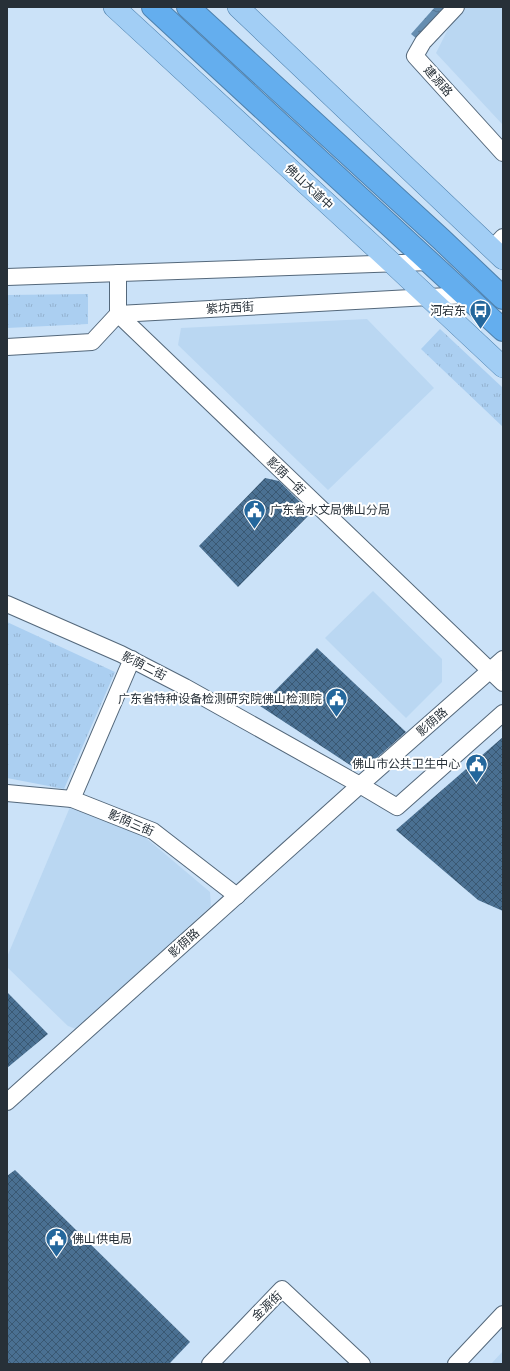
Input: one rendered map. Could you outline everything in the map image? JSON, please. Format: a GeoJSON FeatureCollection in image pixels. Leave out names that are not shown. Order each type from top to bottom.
{"type":"FeatureCollection","features":[{"type":"Feature","properties":{"kind":"highway"},"geometry":{"type":"LineString","coordinates":[[154,7],[503,330]]}},
{"type":"Feature","properties":{"kind":"highway"},"geometry":{"type":"LineString","coordinates":[[188,7],[503,298]]}},
{"type":"Feature","properties":{"kind":"main road","name":"佛山大道中"},"geometry":{"type":"LineString","coordinates":[[114,7],[503,367]]}},
{"type":"Feature","properties":{"kind":"main road"},"geometry":{"type":"LineString","coordinates":[[238,7],[499,248]]}},
{"type":"Feature","properties":{"kind":"street","name":"建源路"},"geometry":{"type":"LineString","coordinates":[[456,7],[423,42],[415,56],[503,153]]}},
{"type":"Feature","properties":{"kind":"street"},"geometry":{"type":"LineString","coordinates":[[7,277],[430,262]]}},
{"type":"Feature","properties":{"kind":"street"},"geometry":{"type":"LineString","coordinates":[[7,347],[92,342],[118,314],[118,273]]}},
{"type":"Feature","properties":{"kind":"street","name":"紫坊西街"},"geometry":{"type":"LineString","coordinates":[[118,314],[466,295]]}},
{"type":"Feature","properties":{"kind":"street","name":"影荫一街"},"geometry":{"type":"LineString","coordinates":[[118,314],[503,683]]}},
{"type":"Feature","properties":{"kind":"street","name":"影荫二街"},"geometry":{"type":"LineString","coordinates":[[7,604],[132,659],[360,785]]}},
{"type":"Feature","properties":{"kind":"street"},"geometry":{"type":"LineString","coordinates":[[72,799],[132,659]]}},
{"type":"Feature","properties":{"kind":"street","name":"影荫路"},"geometry":{"type":"LineString","coordinates":[[7,1102],[360,785],[503,659]]}},
{"type":"Feature","properties":{"kind":"street"},"geometry":{"type":"LineString","coordinates":[[360,785],[397,807],[503,713]]}},
{"type":"Feature","properties":{"kind":"street","name":"影荫三街"},"geometry":{"type":"LineString","coordinates":[[7,793],[72,799],[153,831],[237,896]]}},
{"type":"Feature","properties":{"kind":"street","name":"金源街"},"geometry":{"type":"LineString","coordinates":[[210,1364],[282,1289],[362,1364]]}},
{"type":"Feature","properties":{"kind":"street"},"geometry":{"type":"LineString","coordinates":[[456,1364],[503,1314]]}},
{"type":"Feature","properties":{"kind":"shaded area"},"geometry":{"type":"Polygon","coordinates":[[[459,7],[503,7],[503,125],[436,53],[459,7]]]}},
{"type":"Feature","properties":{"kind":"shaded area"},"geometry":{"type":"Polygon","coordinates":[[[367,319],[434,388],[328,490],[178,345],[181,328],[367,319]]]}},
{"type":"Feature","properties":{"kind":"shaded area"},"geometry":{"type":"Polygon","coordinates":[[[373,591],[442,659],[442,682],[406,718],[325,638],[373,591]]]}},
{"type":"Feature","properties":{"kind":"shaded area"},"geometry":{"type":"Polygon","coordinates":[[[70,807],[140,833],[210,892],[211,906],[76,1029],[68,1026],[7,967],[7,957],[70,807]]]}},
{"type":"Feature","properties":{"kind":"shaded area"},"geometry":{"type":"Polygon","coordinates":[[[503,1351],[503,1364],[491,1364],[503,1351]]]}},
{"type":"Feature","properties":{"kind":"green space"},"geometry":{"type":"Polygon","coordinates":[[[88,294],[88,324],[7,328],[7,295],[88,294]]]}},
{"type":"Feature","properties":{"kind":"green space"},"geometry":{"type":"Polygon","coordinates":[[[440,329],[503,388],[503,427],[421,349],[440,329]]]}},
{"type":"Feature","properties":{"kind":"green space"},"geometry":{"type":"Polygon","coordinates":[[[7,622],[115,672],[64,789],[7,778],[7,622]]]}},
{"type":"Feature","properties":{"kind":"water"},"geometry":{"type":"Polygon","coordinates":[[[435,7],[449,7],[417,39],[411,34],[435,7]]]}},
{"type":"Feature","properties":{"kind":"building","name":"广东省水文局佛山分局"},"geometry":{"type":"Polygon","coordinates":[[[265,478],[279,481],[308,510],[309,515],[238,587],[199,546],[265,478]]]}},
{"type":"Feature","properties":{"kind":"building","name":"广东省特种设备检测研究院佛山检测院"},"geometry":{"type":"Polygon","coordinates":[[[317,648],[406,732],[363,770],[350,765],[260,706],[317,648]]]}},
{"type":"Feature","properties":{"kind":"building","name":"佛山市公共卫生中心"},"geometry":{"type":"Polygon","coordinates":[[[503,737],[503,911],[478,900],[396,830],[503,737]]]}},
{"type":"Feature","properties":{"kind":"building"},"geometry":{"type":"Polygon","coordinates":[[[7,992],[48,1034],[7,1068],[7,992]]]}},
{"type":"Feature","properties":{"kind":"building","name":"佛山供电局"},"geometry":{"type":"Polygon","coordinates":[[[15,1170],[190,1342],[169,1364],[7,1364],[7,1176],[15,1170]]]}},
{"type":"Feature","properties":{"kind":"place","name":"河宕东"},"geometry":{"type":"Point","coordinates":[481,330]}},
{"type":"Feature","properties":{"kind":"place","name":"广东省水文局佛山分局"},"geometry":{"type":"Point","coordinates":[254,530]}},
{"type":"Feature","properties":{"kind":"place","name":"广东省特种设备检测研究院佛山检测院"},"geometry":{"type":"Point","coordinates":[337,718]}},
{"type":"Feature","properties":{"kind":"place","name":"佛山市公共卫生中心"},"geometry":{"type":"Point","coordinates":[476,784]}},
{"type":"Feature","properties":{"kind":"place","name":"佛山供电局"},"geometry":{"type":"Point","coordinates":[56,1258]}}]}
